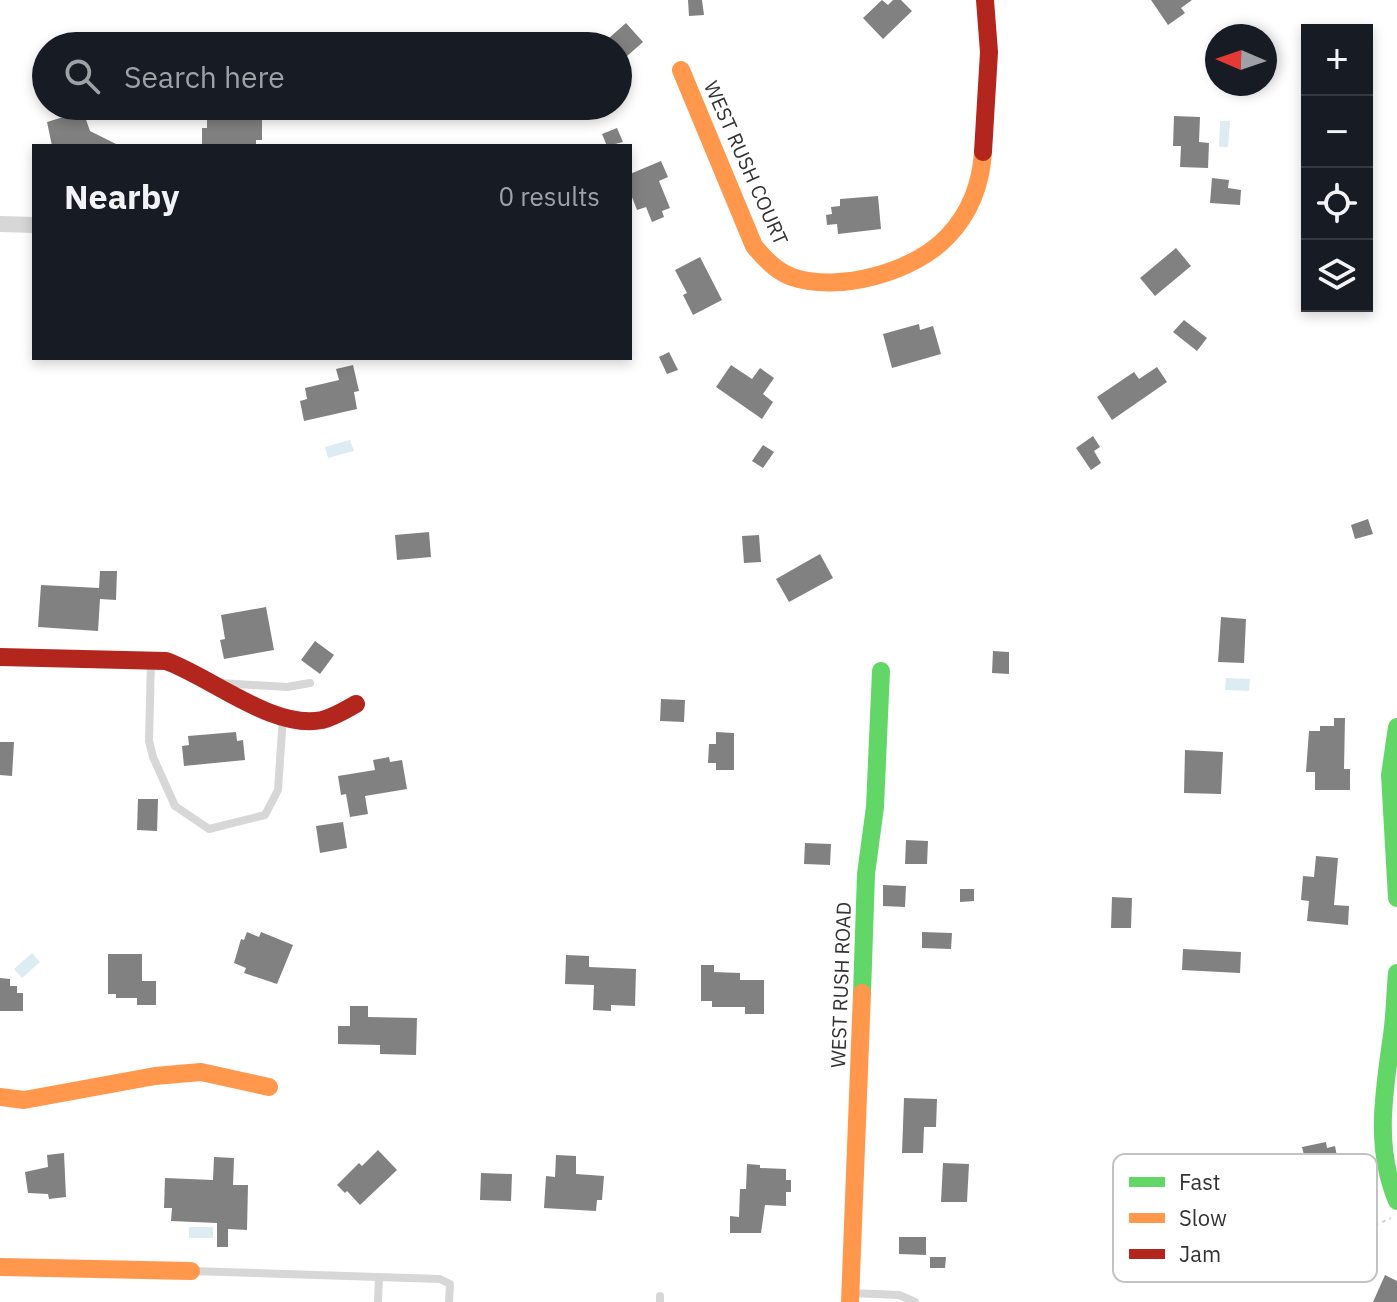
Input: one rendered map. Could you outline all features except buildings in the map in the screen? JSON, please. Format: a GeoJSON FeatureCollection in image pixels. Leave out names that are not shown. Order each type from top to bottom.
{"type":"FeatureCollection","features":[{"type":"Feature","properties":{"kind":"street","name":"WEST RUSH COURT"},"geometry":{"type":"LineString","coordinates":[[681,70],[754,246],[767,263],[790,278],[819,282],[883,276],[920,260],[941,244],[958,224],[975,191],[983,156],[990,40],[985,0]]}},
{"type":"Feature","properties":{"kind":"street"},"geometry":{"type":"LineString","coordinates":[[0,224],[32,225]]}},
{"type":"Feature","properties":{"kind":"street"},"geometry":{"type":"LineString","coordinates":[[0,657],[151,660],[180,665],[240,701],[283,716],[315,721],[327,719],[356,704]]}},
{"type":"Feature","properties":{"kind":"street","name":"WEST RUSH ROAD"},"geometry":{"type":"LineString","coordinates":[[851,1298],[866,874],[875,807],[881,671]]}},
{"type":"Feature","properties":{"kind":"street"},"geometry":{"type":"LineString","coordinates":[[1397,727],[1390,775],[1397,898]]}},
{"type":"Feature","properties":{"kind":"street"},"geometry":{"type":"LineString","coordinates":[[1395,1209],[1381,1150],[1383,1088],[1392,1034],[1397,973]]}},
{"type":"Feature","properties":{"kind":"street"},"geometry":{"type":"LineString","coordinates":[[0,1097],[24,1100],[155,1076],[201,1072],[269,1087]]}},
{"type":"Feature","properties":{"kind":"street"},"geometry":{"type":"LineString","coordinates":[[0,1267],[191,1271]]}},
{"type":"Feature","properties":{"kind":"lane"},"geometry":{"type":"LineString","coordinates":[[151,660],[149,741],[153,757],[175,806],[209,829],[265,815],[278,790],[283,716]]}},
{"type":"Feature","properties":{"kind":"lane"},"geometry":{"type":"LineString","coordinates":[[211,684],[232,682],[287,687],[310,683]]}},
{"type":"Feature","properties":{"kind":"lane"},"geometry":{"type":"LineString","coordinates":[[191,1271],[440,1279],[450,1284],[449,1302]]}},
{"type":"Feature","properties":{"kind":"lane"},"geometry":{"type":"LineString","coordinates":[[378,1302],[379,1279]]}},
{"type":"Feature","properties":{"kind":"lane"},"geometry":{"type":"LineString","coordinates":[[851,1298],[899,1295],[915,1302]]}},
{"type":"Feature","properties":{"kind":"path"},"geometry":{"type":"LineString","coordinates":[[1377,1219],[1395,1209]]}},
{"type":"Feature","properties":{"kind":"shaded area"},"geometry":{"type":"Polygon","coordinates":[[[1220,121],[1230,121],[1228,147],[1219,147],[1220,121]]]}},
{"type":"Feature","properties":{"kind":"shaded area"},"geometry":{"type":"Polygon","coordinates":[[[350,440],[354,451],[328,458],[325,447],[350,440]]]}},
{"type":"Feature","properties":{"kind":"shaded area"},"geometry":{"type":"Polygon","coordinates":[[[1226,678],[1250,679],[1249,691],[1225,690],[1226,678]]]}},
{"type":"Feature","properties":{"kind":"shaded area"},"geometry":{"type":"Polygon","coordinates":[[[32,953],[40,962],[22,978],[14,969],[32,953]]]}},
{"type":"Feature","properties":{"kind":"shaded area"},"geometry":{"type":"Polygon","coordinates":[[[189,1227],[213,1227],[213,1238],[189,1238],[189,1227]]]}},
{"type":"Feature","properties":{"kind":"traffic: fast"},"geometry":{"type":"LineString","coordinates":[[862,993],[866,874],[875,807],[881,671]]}},
{"type":"Feature","properties":{"kind":"traffic: fast"},"geometry":{"type":"LineString","coordinates":[[1397,727],[1390,775],[1397,898]]}},
{"type":"Feature","properties":{"kind":"traffic: fast"},"geometry":{"type":"LineString","coordinates":[[1397,973],[1383,1119],[1385,1160],[1397,1201]]}},
{"type":"Feature","properties":{"kind":"traffic: slow"},"geometry":{"type":"LineString","coordinates":[[681,70],[754,246],[776,268],[792,277],[811,281],[853,281],[897,269],[934,249],[956,227],[968,207],[977,186],[983,152]]}},
{"type":"Feature","properties":{"kind":"traffic: slow"},"geometry":{"type":"LineString","coordinates":[[850,1302],[862,993]]}},
{"type":"Feature","properties":{"kind":"traffic: slow"},"geometry":{"type":"LineString","coordinates":[[0,1097],[24,1100],[155,1076],[201,1072],[269,1087]]}},
{"type":"Feature","properties":{"kind":"traffic: slow"},"geometry":{"type":"LineString","coordinates":[[0,1267],[191,1271]]}},
{"type":"Feature","properties":{"kind":"traffic: jam"},"geometry":{"type":"LineString","coordinates":[[983,152],[989,52],[985,0]]}},
{"type":"Feature","properties":{"kind":"traffic: jam"},"geometry":{"type":"LineString","coordinates":[[0,657],[166,661],[263,710],[303,721],[326,719],[356,704]]}}]}
